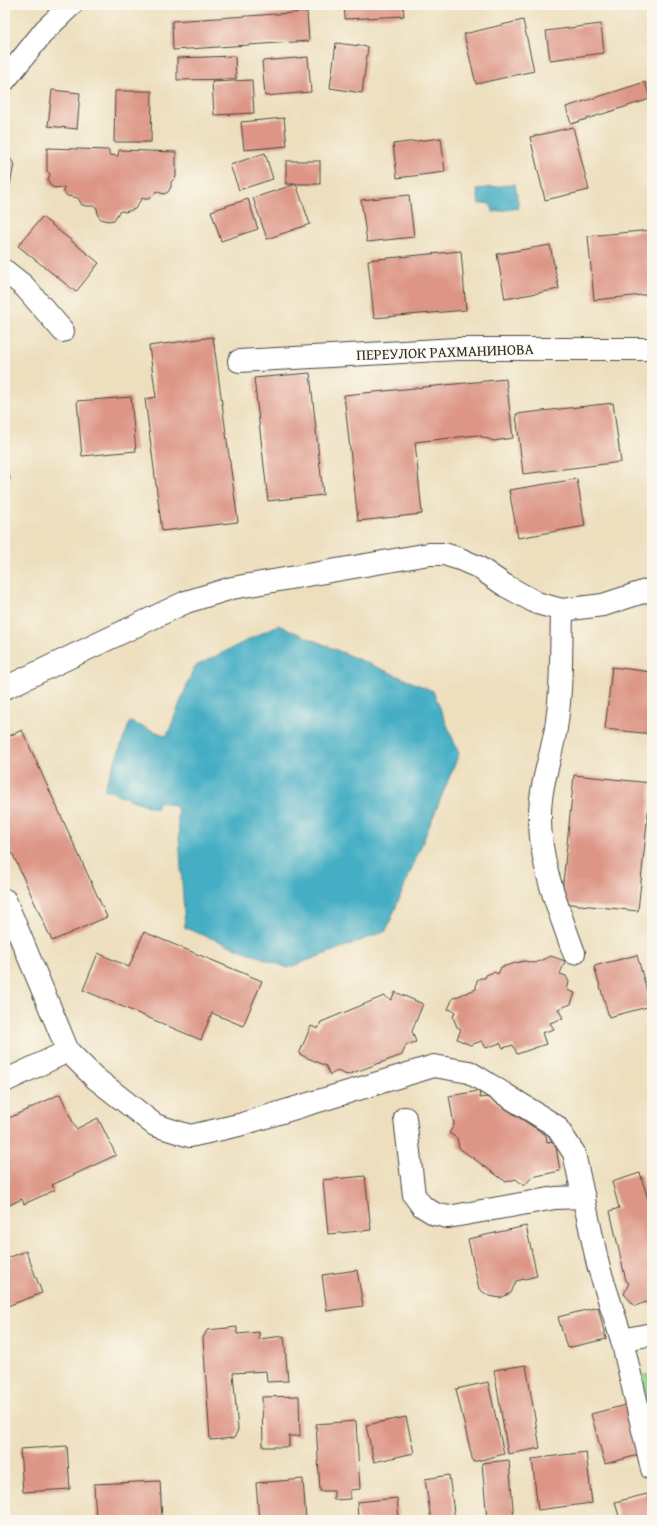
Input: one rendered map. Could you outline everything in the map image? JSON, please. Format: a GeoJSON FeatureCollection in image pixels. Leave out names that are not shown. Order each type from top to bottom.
{"type":"FeatureCollection","features":[{"type":"Feature","properties":{"kind":"street"},"geometry":{"type":"LineString","coordinates":[[5,80],[45,30],[71,5]]}},
{"type":"Feature","properties":{"kind":"street"},"geometry":{"type":"LineString","coordinates":[[5,271],[24,286],[63,332]]}},
{"type":"Feature","properties":{"kind":"street","name":"ПЕРЕУЛОК РАХМАНИНОВА"},"geometry":{"type":"LineString","coordinates":[[239,361],[457,349],[652,349]]}},
{"type":"Feature","properties":{"kind":"street"},"geometry":{"type":"LineString","coordinates":[[5,688],[186,602],[232,588],[429,554],[444,554],[460,558],[478,567],[506,586],[537,603],[562,610],[603,605],[652,589]]}},
{"type":"Feature","properties":{"kind":"street"},"geometry":{"type":"LineString","coordinates":[[562,610],[560,697],[556,730],[543,781],[540,815],[542,845],[550,885],[574,953]]}},
{"type":"Feature","properties":{"kind":"street"},"geometry":{"type":"LineString","coordinates":[[5,900],[68,1051],[95,1078],[155,1125],[190,1136],[239,1126],[434,1066],[469,1072],[556,1126],[574,1153],[598,1265],[622,1340],[652,1469]]}},
{"type":"Feature","properties":{"kind":"street"},"geometry":{"type":"LineString","coordinates":[[5,1080],[68,1051]]}},
{"type":"Feature","properties":{"kind":"street"},"geometry":{"type":"LineString","coordinates":[[405,1118],[414,1195],[422,1206],[435,1214],[448,1217],[555,1198],[584,1196]]}},
{"type":"Feature","properties":{"kind":"street"},"geometry":{"type":"LineString","coordinates":[[622,1340],[652,1334]]}},
{"type":"Feature","properties":{"kind":"green space"},"geometry":{"type":"Polygon","coordinates":[[[652,1373],[652,1442],[637,1379],[652,1373]]]}},
{"type":"Feature","properties":{"kind":"water"},"geometry":{"type":"Polygon","coordinates":[[[515,184],[519,208],[493,212],[491,205],[486,203],[479,204],[477,189],[515,184]]]}},
{"type":"Feature","properties":{"kind":"water"},"geometry":{"type":"Polygon","coordinates":[[[278,625],[433,691],[459,754],[386,931],[288,968],[185,928],[177,807],[159,801],[156,809],[104,789],[130,722],[167,736],[194,667],[278,625]]]}},
{"type":"Feature","properties":{"kind":"building"},"geometry":{"type":"Polygon","coordinates":[[[344,5],[403,5],[404,16],[345,19],[344,5]]]}},
{"type":"Feature","properties":{"kind":"building"},"geometry":{"type":"Polygon","coordinates":[[[307,12],[309,41],[173,50],[172,21],[307,12]]]}},
{"type":"Feature","properties":{"kind":"building"},"geometry":{"type":"Polygon","coordinates":[[[523,20],[534,71],[476,84],[464,34],[523,20]]]}},
{"type":"Feature","properties":{"kind":"building"},"geometry":{"type":"Polygon","coordinates":[[[601,24],[604,53],[550,60],[546,31],[601,24]]]}},
{"type":"Feature","properties":{"kind":"building"},"geometry":{"type":"Polygon","coordinates":[[[336,43],[368,47],[362,93],[330,88],[336,43]]]}},
{"type":"Feature","properties":{"kind":"building"},"geometry":{"type":"Polygon","coordinates":[[[235,56],[236,79],[177,80],[177,58],[235,56]]]}},
{"type":"Feature","properties":{"kind":"building"},"geometry":{"type":"Polygon","coordinates":[[[308,57],[311,92],[265,96],[262,61],[308,57]]]}},
{"type":"Feature","properties":{"kind":"building"},"geometry":{"type":"Polygon","coordinates":[[[252,80],[254,113],[214,115],[212,82],[252,80]]]}},
{"type":"Feature","properties":{"kind":"building"},"geometry":{"type":"Polygon","coordinates":[[[645,82],[650,99],[571,124],[566,107],[645,82]]]}},
{"type":"Feature","properties":{"kind":"building"},"geometry":{"type":"Polygon","coordinates":[[[52,90],[80,93],[77,129],[48,126],[52,90]]]}},
{"type":"Feature","properties":{"kind":"building"},"geometry":{"type":"Polygon","coordinates":[[[115,91],[152,91],[151,142],[114,142],[115,91]]]}},
{"type":"Feature","properties":{"kind":"building"},"geometry":{"type":"Polygon","coordinates":[[[284,118],[287,146],[244,150],[241,122],[284,118]]]}},
{"type":"Feature","properties":{"kind":"building"},"geometry":{"type":"Polygon","coordinates":[[[573,127],[589,190],[545,200],[530,137],[573,127]]]}},
{"type":"Feature","properties":{"kind":"building"},"geometry":{"type":"Polygon","coordinates":[[[441,138],[445,172],[397,178],[393,144],[441,138]]]}},
{"type":"Feature","properties":{"kind":"building"},"geometry":{"type":"Polygon","coordinates":[[[47,148],[109,150],[109,155],[118,156],[119,150],[176,152],[176,177],[171,182],[171,187],[168,192],[164,194],[156,191],[149,199],[142,198],[135,209],[119,212],[114,220],[108,221],[101,219],[98,216],[97,208],[94,206],[82,205],[78,198],[67,196],[64,192],[64,187],[54,188],[50,185],[48,180],[50,174],[47,171],[47,148]]]}},
{"type":"Feature","properties":{"kind":"building"},"geometry":{"type":"Polygon","coordinates":[[[5,151],[14,164],[6,205],[5,205],[5,151]]]}},
{"type":"Feature","properties":{"kind":"building"},"geometry":{"type":"Polygon","coordinates":[[[265,153],[273,179],[239,190],[230,165],[265,153]]]}},
{"type":"Feature","properties":{"kind":"building"},"geometry":{"type":"Polygon","coordinates":[[[286,161],[320,161],[320,184],[286,184],[286,161]]]}},
{"type":"Feature","properties":{"kind":"building"},"geometry":{"type":"Polygon","coordinates":[[[296,184],[310,224],[267,239],[253,198],[296,184]]]}},
{"type":"Feature","properties":{"kind":"building"},"geometry":{"type":"Polygon","coordinates":[[[409,195],[414,237],[367,242],[361,200],[409,195]]]}},
{"type":"Feature","properties":{"kind":"building"},"geometry":{"type":"Polygon","coordinates":[[[248,199],[258,229],[221,241],[211,211],[248,199]]]}},
{"type":"Feature","properties":{"kind":"building"},"geometry":{"type":"Polygon","coordinates":[[[42,217],[99,263],[76,292],[18,246],[42,217]]]}},
{"type":"Feature","properties":{"kind":"building"},"geometry":{"type":"Polygon","coordinates":[[[652,230],[652,294],[594,300],[588,236],[652,230]]]}},
{"type":"Feature","properties":{"kind":"building"},"geometry":{"type":"Polygon","coordinates":[[[550,245],[559,289],[505,299],[497,254],[550,245]]]}},
{"type":"Feature","properties":{"kind":"building"},"geometry":{"type":"Polygon","coordinates":[[[461,251],[466,310],[374,318],[368,260],[461,251]]]}},
{"type":"Feature","properties":{"kind":"building"},"geometry":{"type":"Polygon","coordinates":[[[213,337],[238,522],[162,531],[145,399],[156,397],[149,346],[213,337]]]}},
{"type":"Feature","properties":{"kind":"building"},"geometry":{"type":"Polygon","coordinates":[[[310,373],[323,495],[268,501],[254,378],[310,373]]]}},
{"type":"Feature","properties":{"kind":"building"},"geometry":{"type":"Polygon","coordinates":[[[506,379],[513,438],[494,441],[477,435],[415,442],[422,514],[358,521],[344,395],[506,379]]]}},
{"type":"Feature","properties":{"kind":"building"},"geometry":{"type":"Polygon","coordinates":[[[131,397],[136,451],[82,456],[77,401],[131,397]]]}},
{"type":"Feature","properties":{"kind":"building"},"geometry":{"type":"Polygon","coordinates":[[[613,403],[621,462],[523,474],[516,414],[613,403]]]}},
{"type":"Feature","properties":{"kind":"building"},"geometry":{"type":"Polygon","coordinates":[[[5,463],[10,479],[5,479],[5,463]]]}},
{"type":"Feature","properties":{"kind":"building"},"geometry":{"type":"Polygon","coordinates":[[[577,479],[585,526],[518,538],[509,490],[577,479]]]}},
{"type":"Feature","properties":{"kind":"building"},"geometry":{"type":"Polygon","coordinates":[[[612,667],[652,672],[652,734],[605,729],[612,667]]]}},
{"type":"Feature","properties":{"kind":"building"},"geometry":{"type":"Polygon","coordinates":[[[22,730],[107,917],[52,941],[5,837],[5,738],[22,730]]]}},
{"type":"Feature","properties":{"kind":"building"},"geometry":{"type":"Polygon","coordinates":[[[574,775],[651,783],[638,911],[561,903],[574,775]]]}},
{"type":"Feature","properties":{"kind":"building"},"geometry":{"type":"Polygon","coordinates":[[[144,932],[262,981],[243,1026],[212,1013],[201,1040],[83,990],[98,953],[129,967],[144,932]]]}},
{"type":"Feature","properties":{"kind":"building"},"geometry":{"type":"Polygon","coordinates":[[[637,955],[651,1006],[609,1017],[594,966],[637,955]]]}},
{"type":"Feature","properties":{"kind":"building"},"geometry":{"type":"Polygon","coordinates":[[[551,956],[565,961],[560,974],[566,976],[569,982],[567,990],[575,993],[571,1004],[558,1009],[563,1018],[550,1023],[554,1029],[542,1033],[546,1044],[517,1054],[513,1045],[503,1048],[500,1043],[486,1048],[482,1041],[470,1045],[457,1039],[461,1029],[457,1027],[453,1017],[455,1011],[448,1009],[453,998],[476,989],[477,980],[485,978],[486,975],[494,972],[498,974],[501,967],[524,961],[535,963],[551,956]]]}},
{"type":"Feature","properties":{"kind":"building"},"geometry":{"type":"Polygon","coordinates":[[[395,992],[423,1004],[412,1031],[416,1042],[406,1045],[402,1055],[347,1075],[337,1071],[330,1075],[326,1066],[299,1054],[311,1026],[318,1029],[321,1022],[384,996],[391,1000],[395,992]]]}},
{"type":"Feature","properties":{"kind":"building"},"geometry":{"type":"Polygon","coordinates":[[[479,1091],[480,1098],[488,1097],[546,1135],[547,1142],[555,1141],[560,1171],[532,1177],[524,1186],[516,1179],[506,1182],[459,1148],[457,1138],[449,1133],[454,1125],[449,1096],[479,1091]]]}},
{"type":"Feature","properties":{"kind":"building"},"geometry":{"type":"Polygon","coordinates":[[[60,1094],[76,1129],[98,1118],[116,1155],[52,1185],[55,1190],[24,1204],[22,1199],[5,1207],[5,1120],[60,1094]]]}},
{"type":"Feature","properties":{"kind":"building"},"geometry":{"type":"Polygon","coordinates":[[[640,1173],[652,1212],[652,1305],[648,1305],[646,1302],[635,1306],[624,1294],[629,1283],[626,1281],[610,1211],[619,1208],[612,1182],[640,1173]]]}},
{"type":"Feature","properties":{"kind":"building"},"geometry":{"type":"Polygon","coordinates":[[[365,1176],[371,1230],[328,1234],[323,1180],[365,1176]]]}},
{"type":"Feature","properties":{"kind":"building"},"geometry":{"type":"Polygon","coordinates":[[[526,1226],[537,1276],[516,1281],[511,1293],[500,1298],[489,1296],[479,1289],[468,1239],[526,1226]]]}},
{"type":"Feature","properties":{"kind":"building"},"geometry":{"type":"Polygon","coordinates":[[[26,1251],[42,1293],[5,1307],[5,1259],[26,1251]]]}},
{"type":"Feature","properties":{"kind":"building"},"geometry":{"type":"Polygon","coordinates":[[[357,1270],[363,1306],[327,1311],[322,1275],[357,1270]]]}},
{"type":"Feature","properties":{"kind":"building"},"geometry":{"type":"Polygon","coordinates":[[[598,1307],[606,1339],[567,1348],[558,1317],[598,1307]]]}},
{"type":"Feature","properties":{"kind":"building"},"geometry":{"type":"Polygon","coordinates":[[[237,1327],[237,1334],[259,1332],[259,1339],[284,1336],[288,1381],[267,1382],[266,1371],[233,1373],[238,1430],[234,1438],[210,1440],[203,1338],[207,1330],[237,1327]]]}},
{"type":"Feature","properties":{"kind":"building"},"geometry":{"type":"Polygon","coordinates":[[[526,1365],[540,1448],[508,1454],[494,1370],[526,1365]]]}},
{"type":"Feature","properties":{"kind":"building"},"geometry":{"type":"Polygon","coordinates":[[[488,1382],[504,1454],[473,1462],[456,1389],[488,1382]]]}},
{"type":"Feature","properties":{"kind":"building"},"geometry":{"type":"Polygon","coordinates":[[[299,1396],[300,1436],[289,1436],[289,1447],[263,1447],[262,1397],[299,1396]]]}},
{"type":"Feature","properties":{"kind":"building"},"geometry":{"type":"Polygon","coordinates":[[[629,1404],[642,1454],[605,1464],[591,1414],[629,1404]]]}},
{"type":"Feature","properties":{"kind":"building"},"geometry":{"type":"Polygon","coordinates":[[[406,1417],[414,1453],[374,1462],[366,1425],[406,1417]]]}},
{"type":"Feature","properties":{"kind":"building"},"geometry":{"type":"Polygon","coordinates":[[[356,1421],[360,1489],[350,1490],[350,1499],[334,1500],[334,1491],[320,1491],[316,1424],[356,1421]]]}},
{"type":"Feature","properties":{"kind":"building"},"geometry":{"type":"Polygon","coordinates":[[[67,1446],[70,1489],[23,1492],[20,1449],[67,1446]]]}},
{"type":"Feature","properties":{"kind":"building"},"geometry":{"type":"Polygon","coordinates":[[[586,1452],[592,1503],[538,1510],[532,1459],[586,1452]]]}},
{"type":"Feature","properties":{"kind":"building"},"geometry":{"type":"Polygon","coordinates":[[[509,1460],[514,1520],[487,1520],[482,1463],[509,1460]]]}},
{"type":"Feature","properties":{"kind":"building"},"geometry":{"type":"Polygon","coordinates":[[[449,1475],[455,1520],[431,1520],[425,1479],[449,1475]]]}},
{"type":"Feature","properties":{"kind":"building"},"geometry":{"type":"Polygon","coordinates":[[[303,1479],[306,1520],[259,1520],[256,1483],[303,1479]]]}},
{"type":"Feature","properties":{"kind":"building"},"geometry":{"type":"Polygon","coordinates":[[[160,1481],[162,1520],[96,1520],[94,1484],[160,1481]]]}},
{"type":"Feature","properties":{"kind":"building"},"geometry":{"type":"Polygon","coordinates":[[[647,1494],[652,1511],[652,1520],[620,1520],[615,1502],[647,1494]]]}},
{"type":"Feature","properties":{"kind":"building"},"geometry":{"type":"Polygon","coordinates":[[[397,1498],[399,1520],[358,1520],[357,1502],[397,1498]]]}}]}
